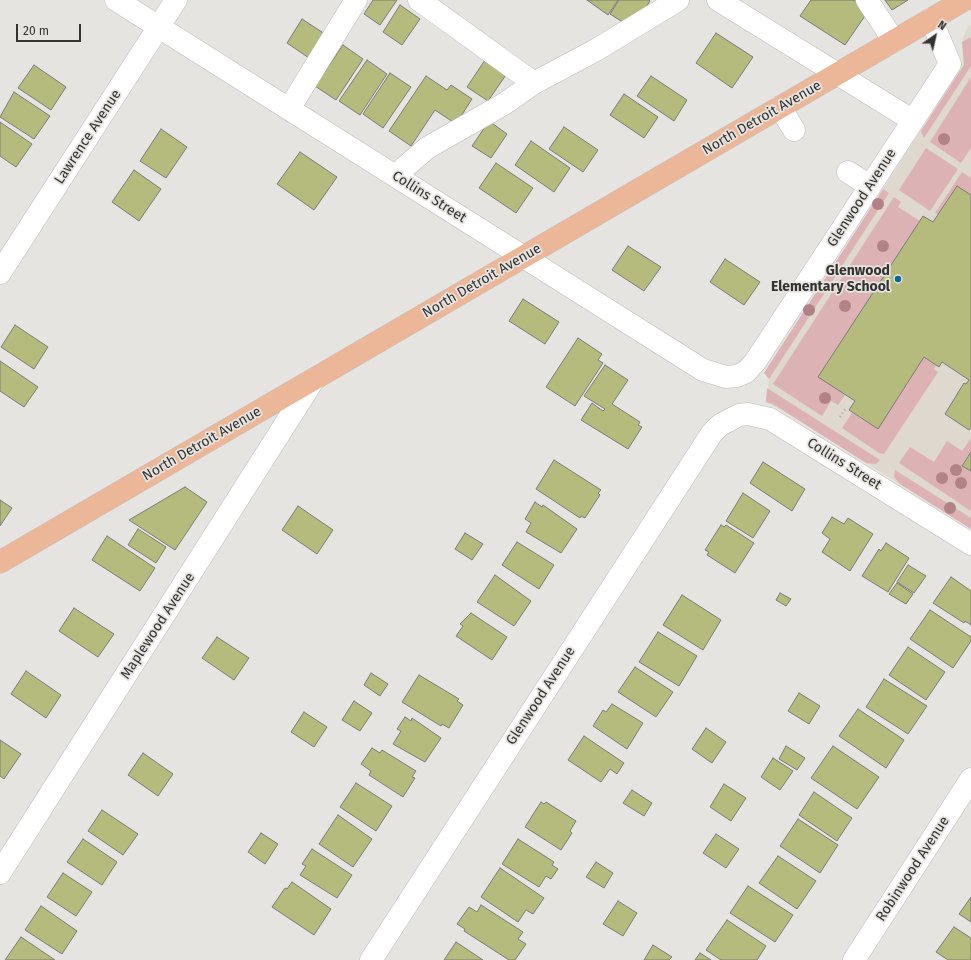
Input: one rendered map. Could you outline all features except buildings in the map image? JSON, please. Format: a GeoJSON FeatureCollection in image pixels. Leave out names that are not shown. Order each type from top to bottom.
{"type":"FeatureCollection","features":[{"type":"Feature","properties":{"kind":"main road","name":"North Detroit Avenue"},"geometry":{"type":"LineString","coordinates":[[0,562],[964,0]]}},
{"type":"Feature","properties":{"kind":"street","name":"Collins Street"},"geometry":{"type":"LineString","coordinates":[[116,0],[703,370],[726,377],[737,376],[746,372]]}},
{"type":"Feature","properties":{"kind":"street","name":"Lawrence Avenue"},"geometry":{"type":"LineString","coordinates":[[0,273],[176,0]]}},
{"type":"Feature","properties":{"kind":"street"},"geometry":{"type":"LineString","coordinates":[[289,109],[356,0]]}},
{"type":"Feature","properties":{"kind":"street"},"geometry":{"type":"LineString","coordinates":[[419,0],[534,83]]}},
{"type":"Feature","properties":{"kind":"street"},"geometry":{"type":"LineString","coordinates":[[397,177],[404,168],[427,148],[504,104],[534,83],[596,50],[678,0]]}},
{"type":"Feature","properties":{"kind":"street"},"geometry":{"type":"LineString","coordinates":[[719,0],[912,120]]}},
{"type":"Feature","properties":{"kind":"street"},"geometry":{"type":"LineString","coordinates":[[866,0],[894,41]]}},
{"type":"Feature","properties":{"kind":"street","name":"Glenwood Avenue"},"geometry":{"type":"LineString","coordinates":[[746,372],[755,362],[950,64],[931,19]]}},
{"type":"Feature","properties":{"kind":"street"},"geometry":{"type":"LineString","coordinates":[[780,108],[794,130]]}},
{"type":"Feature","properties":{"kind":"street"},"geometry":{"type":"LineString","coordinates":[[848,172],[870,186]]}},
{"type":"Feature","properties":{"kind":"street","name":"Maplewood Avenue"},"geometry":{"type":"LineString","coordinates":[[0,873],[314,379]]}},
{"type":"Feature","properties":{"kind":"street","name":"Collins Street"},"geometry":{"type":"LineString","coordinates":[[712,432],[720,425],[739,415],[755,414],[770,418],[971,544]]}},
{"type":"Feature","properties":{"kind":"street","name":"Glenwood Avenue"},"geometry":{"type":"LineString","coordinates":[[371,960],[712,432]]}},
{"type":"Feature","properties":{"kind":"street","name":"Robinwood Avenue"},"geometry":{"type":"LineString","coordinates":[[854,960],[971,779]]}},
{"type":"Feature","properties":{"kind":"path"},"geometry":{"type":"LineString","coordinates":[[840,417],[846,408]]}},
{"type":"Feature","properties":{"kind":"shaded area","name":"Glenwood Elementary School"},"geometry":{"type":"Polygon","coordinates":[[[971,24],[971,529],[790,415],[766,402],[769,379],[764,373],[963,65],[962,42],[966,30],[971,24]]]}},
{"type":"Feature","properties":{"kind":"shaded area"},"geometry":{"type":"Polygon","coordinates":[[[971,37],[971,66],[924,138],[921,131],[964,65],[962,42],[971,37]]]}},
{"type":"Feature","properties":{"kind":"shaded area"},"geometry":{"type":"Polygon","coordinates":[[[971,77],[971,148],[961,163],[930,142],[971,77]]]}},
{"type":"Feature","properties":{"kind":"shaded area"},"geometry":{"type":"Polygon","coordinates":[[[926,148],[958,169],[930,211],[899,190],[926,148]]]}},
{"type":"Feature","properties":{"kind":"shaded area"},"geometry":{"type":"Polygon","coordinates":[[[962,172],[971,178],[971,195],[957,186],[938,215],[935,213],[962,172]]]}},
{"type":"Feature","properties":{"kind":"shaded area"},"geometry":{"type":"Polygon","coordinates":[[[883,189],[889,193],[769,379],[764,373],[883,189]]]}},
{"type":"Feature","properties":{"kind":"shaded area"},"geometry":{"type":"Polygon","coordinates":[[[894,197],[901,202],[898,207],[920,221],[818,377],[845,395],[838,405],[831,401],[822,416],[773,384],[894,197]]]}},
{"type":"Feature","properties":{"kind":"shaded area"},"geometry":{"type":"Polygon","coordinates":[[[924,357],[936,365],[934,369],[938,372],[884,454],[879,453],[842,428],[852,413],[878,429],[924,357]]]}},
{"type":"Feature","properties":{"kind":"shaded area"},"geometry":{"type":"Polygon","coordinates":[[[767,388],[880,460],[876,464],[866,463],[773,404],[766,402],[767,388]]]}},
{"type":"Feature","properties":{"kind":"shaded area"},"geometry":{"type":"Polygon","coordinates":[[[971,438],[971,452],[962,465],[971,471],[971,511],[899,463],[910,447],[934,462],[947,441],[962,451],[971,438]]]}},
{"type":"Feature","properties":{"kind":"shaded area"},"geometry":{"type":"Polygon","coordinates":[[[895,470],[971,518],[971,529],[900,484],[894,477],[895,470]]]}},
{"type":"Feature","properties":{"kind":"place","name":"Glenwood Elementary School"},"geometry":{"type":"Point","coordinates":[898,279]}}]}
